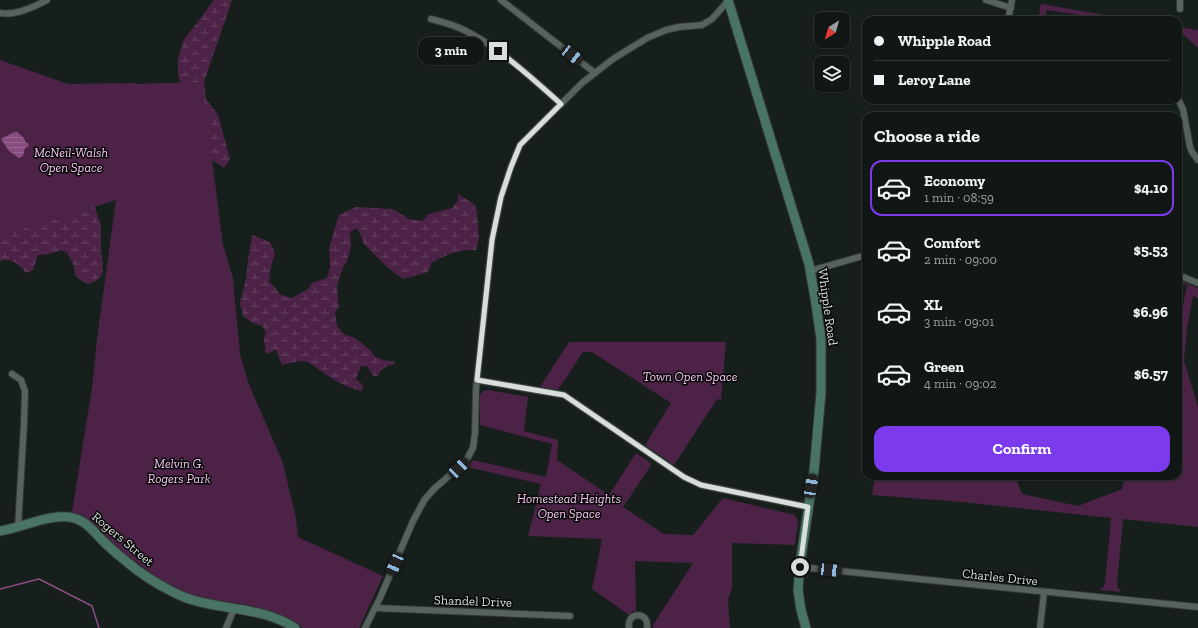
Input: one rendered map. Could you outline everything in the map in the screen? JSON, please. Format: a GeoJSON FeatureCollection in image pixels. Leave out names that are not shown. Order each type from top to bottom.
{"type":"FeatureCollection","features":[{"type":"Feature","properties":{"kind":"main road","name":"Whipple Road"},"geometry":{"type":"LineString","coordinates":[[728,0],[810,271],[821,339],[821,393],[814,471],[798,590],[806,628]]}},
{"type":"Feature","properties":{"kind":"main road","name":"Rogers Street"},"geometry":{"type":"LineString","coordinates":[[0,532],[58,516],[81,520],[128,563],[150,579],[174,593],[188,599],[268,616],[295,628]]}},
{"type":"Feature","properties":{"kind":"street"},"geometry":{"type":"LineString","coordinates":[[0,13],[4,14],[17,12],[47,0]]}},
{"type":"Feature","properties":{"kind":"street"},"geometry":{"type":"LineString","coordinates":[[501,0],[595,73]]}},
{"type":"Feature","properties":{"kind":"street"},"geometry":{"type":"LineString","coordinates":[[364,628],[375,608],[413,521],[425,499],[466,460],[473,448],[477,380],[492,240],[501,197],[520,145],[582,83],[613,59],[647,38],[672,28],[702,25],[712,20],[728,0]]}},
{"type":"Feature","properties":{"kind":"street"},"geometry":{"type":"LineString","coordinates":[[986,0],[1011,8]]}},
{"type":"Feature","properties":{"kind":"street"},"geometry":{"type":"LineString","coordinates":[[1009,16],[1012,0]]}},
{"type":"Feature","properties":{"kind":"street"},"geometry":{"type":"LineString","coordinates":[[1180,0],[1180,9]]}},
{"type":"Feature","properties":{"kind":"street"},"geometry":{"type":"LineString","coordinates":[[431,19],[449,23],[476,36],[508,59],[561,104]]}},
{"type":"Feature","properties":{"kind":"street"},"geometry":{"type":"LineString","coordinates":[[1180,104],[1183,109],[1190,147],[1198,160]]}},
{"type":"Feature","properties":{"kind":"street"},"geometry":{"type":"LineString","coordinates":[[810,271],[862,256]]}},
{"type":"Feature","properties":{"kind":"street"},"geometry":{"type":"LineString","coordinates":[[1182,277],[1198,283]]}},
{"type":"Feature","properties":{"kind":"street"},"geometry":{"type":"LineString","coordinates":[[12,374],[20,380],[25,391],[18,527]]}},
{"type":"Feature","properties":{"kind":"street"},"geometry":{"type":"LineString","coordinates":[[477,380],[564,395],[684,477],[701,485],[808,507]]}},
{"type":"Feature","properties":{"kind":"street","name":"Charles Drive"},"geometry":{"type":"LineString","coordinates":[[800,567],[1198,607]]}},
{"type":"Feature","properties":{"kind":"street"},"geometry":{"type":"LineString","coordinates":[[1040,628],[1044,592]]}},
{"type":"Feature","properties":{"kind":"street","name":"Shandel Drive"},"geometry":{"type":"LineString","coordinates":[[375,608],[570,616]]}},
{"type":"Feature","properties":{"kind":"street"},"geometry":{"type":"LineString","coordinates":[[226,628],[234,609]]}},
{"type":"Feature","properties":{"kind":"street"},"geometry":{"type":"LineString","coordinates":[[629,628],[630,620],[637,615],[646,619],[648,623],[647,628]]}},
{"type":"Feature","properties":{"kind":"green space"},"geometry":{"type":"Polygon","coordinates":[[[214,0],[232,0],[204,82],[206,99],[218,115],[230,159],[224,168],[208,157],[178,75],[178,59],[183,41],[214,0]]]}},
{"type":"Feature","properties":{"kind":"green space"},"geometry":{"type":"Polygon","coordinates":[[[1041,4],[1110,16],[1087,16],[1047,10],[1045,16],[1039,16],[1041,4]]]}},
{"type":"Feature","properties":{"kind":"green space"},"geometry":{"type":"Polygon","coordinates":[[[1182,28],[1198,30],[1198,48],[1182,34],[1182,28]]]}},
{"type":"Feature","properties":{"kind":"green space","name":"Melvin G. Rogers Park"},"geometry":{"type":"Polygon","coordinates":[[[0,60],[68,84],[202,82],[223,245],[233,278],[240,354],[248,382],[283,463],[296,518],[298,537],[383,576],[359,628],[303,628],[264,609],[243,604],[200,598],[183,593],[166,584],[121,551],[83,516],[72,512],[92,388],[97,339],[116,200],[0,236],[0,60]]]}},
{"type":"Feature","properties":{"kind":"green space"},"geometry":{"type":"Polygon","coordinates":[[[0,89],[94,204],[101,226],[101,250],[103,264],[102,275],[96,281],[88,284],[80,280],[75,275],[74,266],[67,253],[61,250],[53,253],[38,255],[33,270],[26,273],[15,262],[8,260],[0,261],[0,89]]]}},
{"type":"Feature","properties":{"kind":"green space"},"geometry":{"type":"Polygon","coordinates":[[[458,194],[474,204],[477,211],[479,238],[476,250],[452,253],[442,257],[431,263],[428,272],[404,279],[387,267],[363,243],[357,228],[350,232],[351,247],[347,261],[342,269],[337,287],[339,307],[335,313],[337,326],[345,335],[353,337],[363,344],[374,356],[383,360],[395,362],[394,364],[384,368],[378,376],[373,376],[367,366],[361,366],[356,379],[362,384],[363,389],[361,391],[348,387],[334,380],[308,362],[299,361],[282,365],[276,350],[266,354],[264,340],[266,332],[262,326],[253,323],[243,316],[240,303],[246,279],[252,235],[270,242],[275,253],[269,281],[281,295],[292,298],[308,289],[312,283],[327,278],[330,267],[329,248],[339,215],[356,207],[393,209],[409,219],[422,221],[429,214],[452,208],[458,201],[458,194]]]}},
{"type":"Feature","properties":{"kind":"green space"},"geometry":{"type":"Polygon","coordinates":[[[1182,282],[1198,288],[1198,298],[1193,296],[1187,328],[1184,361],[1198,407],[1198,527],[1123,519],[1117,584],[1121,592],[1099,590],[1105,583],[1111,518],[962,502],[872,495],[874,480],[1017,480],[1022,494],[1078,506],[1122,489],[1124,480],[1182,480],[1182,311],[1187,285],[1182,283],[1182,282]]]}},
{"type":"Feature","properties":{"kind":"green space","name":"Town Open Space"},"geometry":{"type":"Polygon","coordinates":[[[569,342],[726,342],[721,400],[717,399],[674,465],[645,445],[671,403],[592,352],[583,352],[558,390],[540,387],[569,342]]]}},
{"type":"Feature","properties":{"kind":"green space","name":"Homestead Heights Open Space"},"geometry":{"type":"Polygon","coordinates":[[[488,390],[528,397],[524,431],[558,440],[557,460],[609,495],[636,453],[652,464],[623,507],[664,534],[693,535],[723,498],[795,515],[798,522],[795,545],[732,543],[732,588],[728,600],[730,628],[653,628],[653,625],[693,563],[635,561],[636,611],[633,611],[629,615],[592,589],[602,539],[528,536],[541,484],[467,467],[473,460],[546,477],[552,444],[480,425],[480,395],[483,391],[488,390]]]}},
{"type":"Feature","properties":{"kind":"shaded area"},"geometry":{"type":"Polygon","coordinates":[[[17,132],[24,138],[29,146],[25,148],[23,156],[19,158],[9,151],[1,139],[17,132]]]}},
{"type":"Feature","properties":{"kind":"waterway"},"geometry":{"type":"LineString","coordinates":[[0,589],[39,579],[92,606],[99,628]]}},
{"type":"Feature","properties":{"kind":"route"},"geometry":{"type":"LineString","coordinates":[[498,51],[561,104],[520,145],[501,197],[492,240],[477,380],[564,395],[684,477],[701,485],[808,507],[800,567]]}},
{"type":"Feature","properties":{"kind":"park label","name":"McNeil-Walsh Open Space"},"geometry":{"type":"Point","coordinates":[71,160]}}]}
